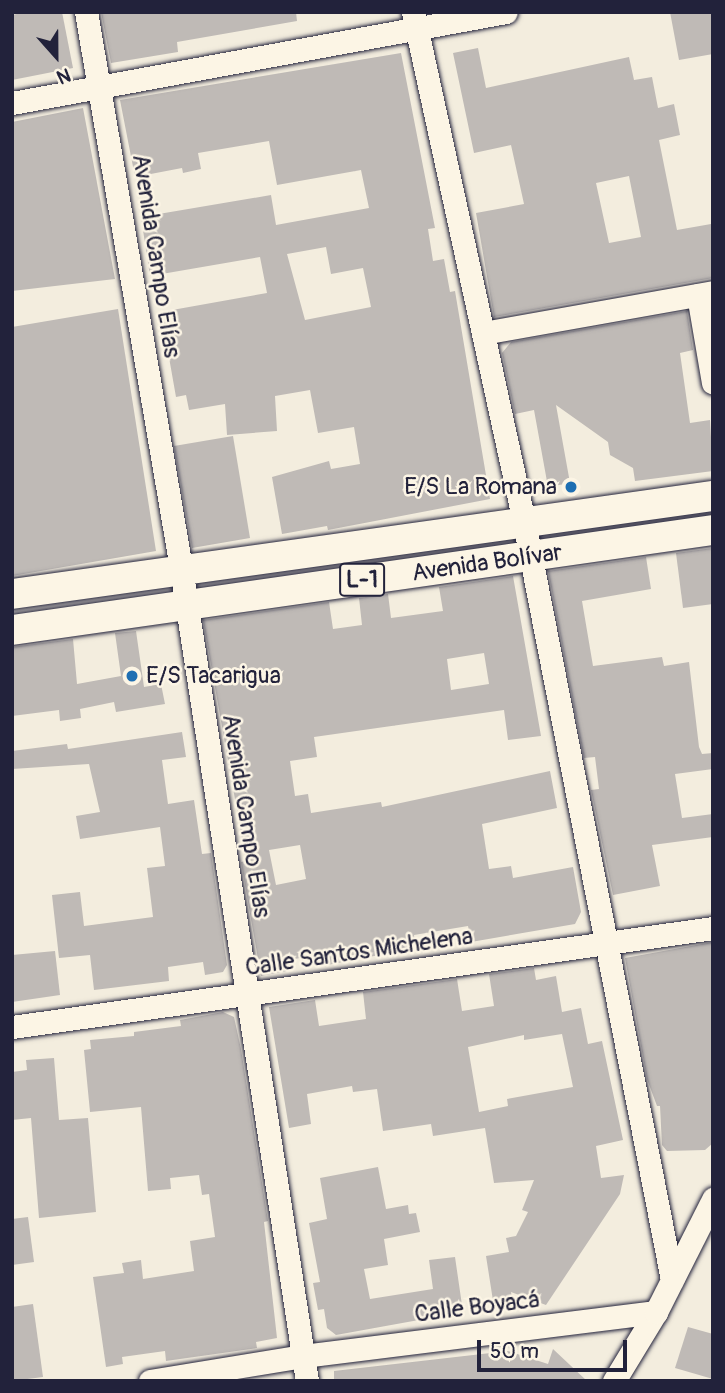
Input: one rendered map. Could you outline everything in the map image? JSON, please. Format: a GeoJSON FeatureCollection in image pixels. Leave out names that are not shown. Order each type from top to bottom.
{"type":"FeatureCollection","features":[{"type":"Feature","properties":{"kind":"main road","name":"Avenida Bolívar"},"geometry":{"type":"LineString","coordinates":[[12,594],[181,568],[713,496]]}},
{"type":"Feature","properties":{"kind":"main road","name":"Avenida Bolívar"},"geometry":{"type":"LineString","coordinates":[[12,630],[713,530]]}},
{"type":"Feature","properties":{"kind":"street","name":"Avenida Campo Elías"},"geometry":{"type":"LineString","coordinates":[[86,12],[102,87],[187,604],[307,1381]]}},
{"type":"Feature","properties":{"kind":"street"},"geometry":{"type":"LineString","coordinates":[[12,103],[102,87],[415,21],[506,12]]}},
{"type":"Feature","properties":{"kind":"street"},"geometry":{"type":"LineString","coordinates":[[415,21],[524,522],[528,558],[607,942],[672,1280]]}},
{"type":"Feature","properties":{"kind":"street"},"geometry":{"type":"LineString","coordinates":[[483,333],[705,294],[713,383]]}},
{"type":"Feature","properties":{"kind":"street","name":"Calle Santos Michelena"},"geometry":{"type":"LineString","coordinates":[[12,1027],[713,928]]}},
{"type":"Feature","properties":{"kind":"street"},"geometry":{"type":"LineString","coordinates":[[614,1381],[656,1311],[713,1199]]}},
{"type":"Feature","properties":{"kind":"street","name":"Calle Boyacá"},"geometry":{"type":"LineString","coordinates":[[150,1381],[303,1356],[656,1311]]}},
{"type":"Feature","properties":{"kind":"building"},"geometry":{"type":"Polygon","coordinates":[[[26,12],[62,12],[73,68],[12,80],[12,15],[26,12]]]}},
{"type":"Feature","properties":{"kind":"building"},"geometry":{"type":"Polygon","coordinates":[[[101,12],[296,12],[297,21],[177,42],[178,52],[111,63],[101,12]]]}},
{"type":"Feature","properties":{"kind":"building"},"geometry":{"type":"Polygon","coordinates":[[[670,12],[713,12],[713,54],[679,60],[670,12]]]}},
{"type":"Feature","properties":{"kind":"building"},"geometry":{"type":"Polygon","coordinates":[[[478,48],[486,88],[629,57],[634,80],[652,77],[658,108],[674,104],[680,135],[659,140],[677,230],[711,224],[713,278],[494,317],[476,213],[524,204],[511,145],[474,153],[453,53],[478,48]],[[629,176],[596,183],[609,243],[641,237],[629,176]]]}},
{"type":"Feature","properties":{"kind":"building"},"geometry":{"type":"Polygon","coordinates":[[[401,53],[435,228],[428,229],[433,261],[444,259],[450,292],[455,291],[490,499],[328,530],[327,526],[282,534],[272,477],[329,461],[331,469],[360,464],[354,427],[318,433],[310,390],[275,396],[277,431],[227,435],[225,404],[189,410],[186,395],[176,397],[161,312],[267,293],[260,257],[150,276],[141,217],[271,195],[276,225],[369,208],[361,170],[277,185],[269,141],[198,153],[201,169],[183,173],[182,168],[135,177],[120,100],[401,53]],[[326,247],[287,254],[305,320],[371,307],[363,268],[331,274],[326,247]]]}},
{"type":"Feature","properties":{"kind":"building"},"geometry":{"type":"Polygon","coordinates":[[[83,108],[115,279],[12,291],[12,122],[83,108]]]}},
{"type":"Feature","properties":{"kind":"building"},"geometry":{"type":"Polygon","coordinates":[[[118,309],[156,551],[12,576],[12,327],[118,309]]]}},
{"type":"Feature","properties":{"kind":"building"},"geometry":{"type":"Polygon","coordinates":[[[687,311],[693,350],[680,353],[690,423],[710,420],[713,471],[635,481],[633,468],[610,455],[608,442],[556,405],[570,483],[548,487],[534,410],[515,414],[502,353],[511,342],[687,311]]]}},
{"type":"Feature","properties":{"kind":"building"},"geometry":{"type":"Polygon","coordinates":[[[233,436],[250,538],[192,548],[174,446],[233,436]]]}},
{"type":"Feature","properties":{"kind":"building"},"geometry":{"type":"Polygon","coordinates":[[[713,548],[713,604],[683,608],[676,553],[713,548]]]}},
{"type":"Feature","properties":{"kind":"building"},"geometry":{"type":"Polygon","coordinates":[[[646,557],[651,589],[582,601],[593,666],[662,657],[664,666],[689,662],[699,747],[702,754],[713,753],[713,769],[675,774],[682,818],[713,814],[713,837],[652,845],[660,886],[613,895],[591,790],[599,789],[595,757],[584,758],[548,571],[646,557]]]}},
{"type":"Feature","properties":{"kind":"building"},"geometry":{"type":"Polygon","coordinates":[[[513,576],[541,736],[508,740],[504,710],[314,737],[317,757],[290,761],[295,796],[308,794],[311,813],[381,802],[382,807],[550,771],[557,808],[482,824],[489,869],[511,866],[513,878],[573,867],[581,912],[575,924],[471,942],[468,926],[414,935],[416,948],[322,966],[320,954],[290,960],[292,970],[261,976],[241,862],[246,861],[203,620],[329,602],[333,629],[362,625],[359,598],[388,594],[391,618],[443,611],[439,587],[513,576]],[[484,653],[447,659],[451,690],[489,684],[484,653]],[[300,845],[269,850],[276,885],[306,879],[300,845]]]}},
{"type":"Feature","properties":{"kind":"building"},"geometry":{"type":"Polygon","coordinates":[[[136,631],[144,687],[161,684],[165,704],[116,712],[114,702],[80,709],[81,718],[60,721],[59,710],[12,716],[12,647],[73,639],[77,684],[121,676],[115,633],[136,631]]]}},
{"type":"Feature","properties":{"kind":"building"},"geometry":{"type":"Polygon","coordinates":[[[182,732],[186,757],[162,760],[168,804],[194,800],[202,854],[211,853],[227,965],[223,972],[205,975],[203,962],[168,967],[169,981],[94,990],[90,955],[59,958],[52,895],[80,892],[84,926],[153,917],[147,868],[165,866],[160,827],[80,839],[76,816],[100,812],[89,764],[12,769],[12,751],[67,744],[68,749],[182,732]]]}},
{"type":"Feature","properties":{"kind":"building"},"geometry":{"type":"Polygon","coordinates":[[[713,942],[713,1143],[705,1150],[667,1151],[662,1145],[660,1106],[657,1106],[647,1079],[625,958],[713,942]]]}},
{"type":"Feature","properties":{"kind":"building"},"geometry":{"type":"Polygon","coordinates":[[[55,951],[60,995],[12,1002],[12,955],[55,951]]]}},
{"type":"Feature","properties":{"kind":"building"},"geometry":{"type":"Polygon","coordinates":[[[534,968],[536,980],[556,976],[562,1012],[581,1008],[588,1044],[602,1041],[623,1140],[596,1146],[601,1178],[624,1175],[620,1194],[546,1305],[511,1292],[513,1304],[494,1307],[486,1256],[509,1252],[506,1238],[516,1236],[528,1212],[522,1210],[534,1180],[494,1183],[485,1128],[433,1136],[431,1124],[383,1131],[377,1089],[353,1092],[352,1086],[307,1094],[311,1124],[289,1128],[269,1007],[315,1000],[319,1026],[366,1019],[363,992],[457,979],[462,1011],[494,1006],[489,974],[534,968]],[[562,1034],[524,1040],[524,1035],[468,1047],[479,1112],[508,1106],[507,1099],[573,1087],[562,1034]]]}},
{"type":"Feature","properties":{"kind":"building"},"geometry":{"type":"Polygon","coordinates":[[[223,1012],[234,1017],[241,1049],[268,1221],[264,1222],[277,1338],[256,1342],[257,1348],[166,1361],[165,1351],[122,1357],[123,1364],[106,1367],[93,1277],[124,1273],[122,1263],[141,1260],[143,1279],[194,1271],[190,1241],[215,1237],[209,1194],[202,1195],[199,1175],[170,1178],[171,1189],[148,1191],[141,1107],[90,1112],[84,1050],[91,1049],[90,1040],[134,1036],[134,1032],[181,1026],[180,1020],[223,1012]]]}},
{"type":"Feature","properties":{"kind":"building"},"geometry":{"type":"Polygon","coordinates":[[[54,1058],[59,1120],[88,1118],[96,1212],[39,1218],[31,1118],[12,1120],[12,1072],[27,1070],[26,1060],[54,1058]]]}},
{"type":"Feature","properties":{"kind":"building"},"geometry":{"type":"Polygon","coordinates":[[[378,1167],[386,1209],[408,1205],[409,1214],[416,1213],[420,1232],[384,1239],[388,1265],[364,1269],[370,1299],[433,1289],[429,1260],[455,1257],[463,1312],[336,1335],[327,1328],[324,1309],[318,1310],[313,1283],[320,1282],[309,1223],[327,1219],[320,1178],[378,1167]]]}},
{"type":"Feature","properties":{"kind":"building"},"geometry":{"type":"Polygon","coordinates":[[[28,1217],[34,1262],[12,1265],[12,1219],[28,1217]]]}},
{"type":"Feature","properties":{"kind":"building"},"geometry":{"type":"Polygon","coordinates":[[[33,1304],[43,1377],[12,1381],[12,1307],[33,1304]]]}},
{"type":"Feature","properties":{"kind":"building"},"geometry":{"type":"Polygon","coordinates":[[[688,1327],[713,1334],[713,1379],[675,1368],[688,1327]]]}},
{"type":"Feature","properties":{"kind":"building"},"geometry":{"type":"Polygon","coordinates":[[[553,1349],[587,1381],[334,1381],[334,1371],[508,1351],[548,1364],[553,1349]]]}},
{"type":"Feature","properties":{"kind":"place","name":"E/S La Romana"},"geometry":{"type":"Point","coordinates":[571,487]}},
{"type":"Feature","properties":{"kind":"place","name":"E/S Tacarigua"},"geometry":{"type":"Point","coordinates":[132,676]}}]}
